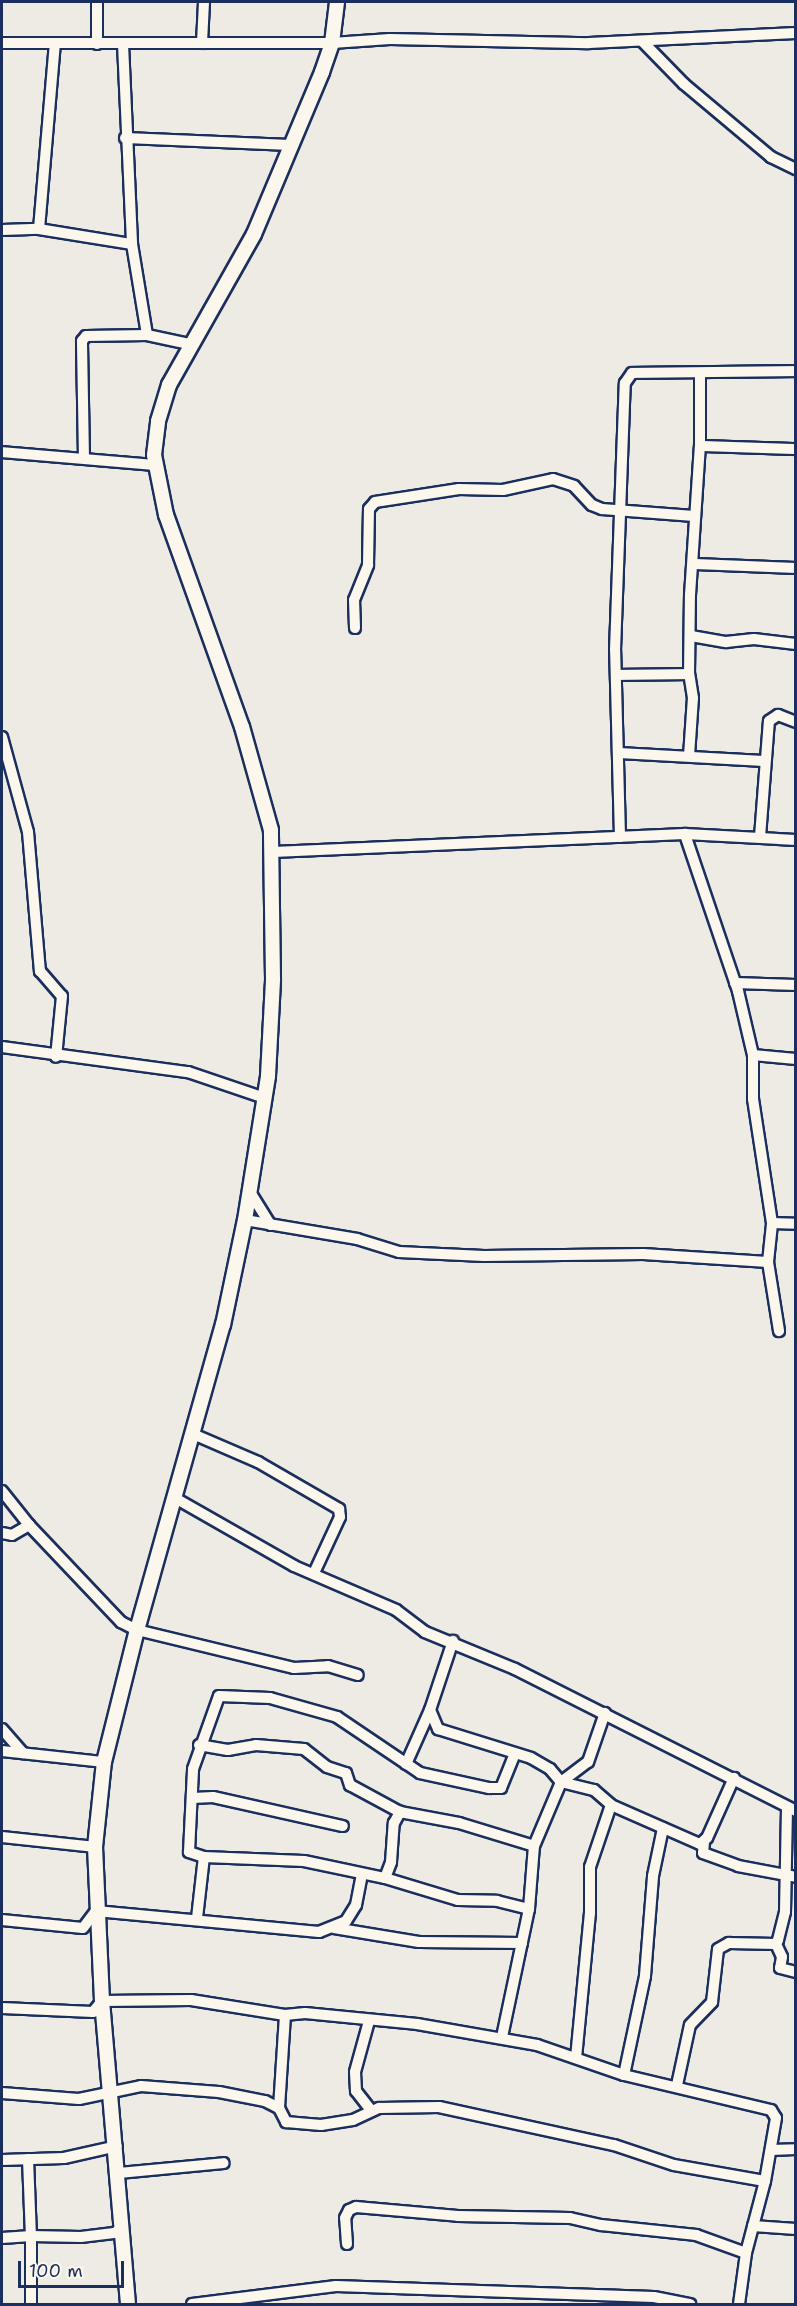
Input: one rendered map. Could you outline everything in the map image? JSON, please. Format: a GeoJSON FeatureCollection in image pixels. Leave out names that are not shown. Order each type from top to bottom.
{"type":"FeatureCollection","features":[{"type":"Feature","properties":{"kind":"main road"},"geometry":{"type":"LineString","coordinates":[[128,2304],[113,2094],[102,2001],[96,1911],[95,1846],[104,1762],[137,1630],[223,1325],[250,1192],[265,1098],[272,1031],[273,852],[261,788],[166,515],[155,465],[163,403],[189,344],[239,264],[291,146],[332,43],[337,2]]}},
{"type":"Feature","properties":{"kind":"street"},"geometry":{"type":"LineString","coordinates":[[97,2],[97,44]]}},
{"type":"Feature","properties":{"kind":"street"},"geometry":{"type":"LineString","coordinates":[[202,43],[204,2]]}},
{"type":"Feature","properties":{"kind":"street"},"geometry":{"type":"LineString","coordinates":[[2,43],[332,43],[390,39],[643,42],[795,33]]}},
{"type":"Feature","properties":{"kind":"street"},"geometry":{"type":"LineString","coordinates":[[643,42],[684,84],[771,157],[795,169]]}},
{"type":"Feature","properties":{"kind":"street"},"geometry":{"type":"LineString","coordinates":[[39,229],[55,44]]}},
{"type":"Feature","properties":{"kind":"street"},"geometry":{"type":"LineString","coordinates":[[123,44],[125,138],[132,244],[147,335]]}},
{"type":"Feature","properties":{"kind":"street"},"geometry":{"type":"LineString","coordinates":[[125,138],[291,146]]}},
{"type":"Feature","properties":{"kind":"street"},"geometry":{"type":"LineString","coordinates":[[2,230],[39,229],[132,244]]}},
{"type":"Feature","properties":{"kind":"street"},"geometry":{"type":"LineString","coordinates":[[84,458],[82,341],[86,336],[147,335],[189,344]]}},
{"type":"Feature","properties":{"kind":"street"},"geometry":{"type":"LineString","coordinates":[[620,837],[618,675],[615,643],[622,512],[625,382],[632,373],[795,371]]}},
{"type":"Feature","properties":{"kind":"street"},"geometry":{"type":"LineString","coordinates":[[689,756],[693,698],[689,674],[690,595],[695,564],[694,516],[700,446],[700,373]]}},
{"type":"Feature","properties":{"kind":"street"},"geometry":{"type":"LineString","coordinates":[[700,446],[795,449]]}},
{"type":"Feature","properties":{"kind":"street"},"geometry":{"type":"LineString","coordinates":[[2,452],[155,465]]}},
{"type":"Feature","properties":{"kind":"street"},"geometry":{"type":"LineString","coordinates":[[355,628],[354,600],[368,566],[369,509],[375,502],[459,489],[503,490],[553,479],[574,486],[592,505],[622,512],[694,516]]}},
{"type":"Feature","properties":{"kind":"street"},"geometry":{"type":"LineString","coordinates":[[695,564],[795,568]]}},
{"type":"Feature","properties":{"kind":"street"},"geometry":{"type":"LineString","coordinates":[[691,636],[726,642],[754,639],[795,644]]}},
{"type":"Feature","properties":{"kind":"street"},"geometry":{"type":"LineString","coordinates":[[618,675],[689,674]]}},
{"type":"Feature","properties":{"kind":"street"},"geometry":{"type":"LineString","coordinates":[[760,837],[764,761],[769,720],[778,715],[795,722]]}},
{"type":"Feature","properties":{"kind":"street"},"geometry":{"type":"LineString","coordinates":[[2,737],[28,832],[40,970],[62,996],[56,1057]]}},
{"type":"Feature","properties":{"kind":"street"},"geometry":{"type":"LineString","coordinates":[[619,753],[764,761]]}},
{"type":"Feature","properties":{"kind":"street"},"geometry":{"type":"LineString","coordinates":[[273,852],[685,834],[795,840]]}},
{"type":"Feature","properties":{"kind":"street"},"geometry":{"type":"LineString","coordinates":[[685,834],[735,983],[753,1055],[753,1099],[772,1223],[768,1262],[779,1331]]}},
{"type":"Feature","properties":{"kind":"street"},"geometry":{"type":"LineString","coordinates":[[735,983],[795,985]]}},
{"type":"Feature","properties":{"kind":"street"},"geometry":{"type":"LineString","coordinates":[[2,1047],[56,1057],[188,1072],[265,1098]]}},
{"type":"Feature","properties":{"kind":"street"},"geometry":{"type":"LineString","coordinates":[[753,1055],[795,1059]]}},
{"type":"Feature","properties":{"kind":"street"},"geometry":{"type":"LineString","coordinates":[[250,1192],[271,1225]]}},
{"type":"Feature","properties":{"kind":"street"},"geometry":{"type":"LineString","coordinates":[[245,1220],[357,1239],[399,1252],[484,1256],[643,1254],[768,1262]]}},
{"type":"Feature","properties":{"kind":"street"},"geometry":{"type":"LineString","coordinates":[[772,1223],[795,1224]]}},
{"type":"Feature","properties":{"kind":"street"},"geometry":{"type":"LineString","coordinates":[[193,1434],[258,1462],[339,1509],[340,1517],[314,1573]]}},
{"type":"Feature","properties":{"kind":"street"},"geometry":{"type":"LineString","coordinates":[[2,1491],[29,1525],[121,1622],[137,1630],[294,1668],[328,1666],[358,1675]]}},
{"type":"Feature","properties":{"kind":"street"},"geometry":{"type":"LineString","coordinates":[[175,1498],[294,1566],[396,1610],[425,1632],[453,1641],[605,1713],[791,1809],[790,1876],[785,1912],[776,1944],[782,1957],[780,1968],[795,1972]]}},
{"type":"Feature","properties":{"kind":"street"},"geometry":{"type":"LineString","coordinates":[[2,1533],[12,1535],[29,1525]]}},
{"type":"Feature","properties":{"kind":"street"},"geometry":{"type":"LineString","coordinates":[[406,1764],[430,1710],[453,1641]]}},
{"type":"Feature","properties":{"kind":"street"},"geometry":{"type":"LineString","coordinates":[[515,1754],[501,1788],[496,1790],[420,1773],[337,1717],[270,1698],[219,1695],[199,1745],[193,1769],[189,1852],[204,1857],[304,1861],[385,1878],[458,1900],[497,1901],[529,1909]]}},
{"type":"Feature","properties":{"kind":"street"},"geometry":{"type":"LineString","coordinates":[[430,1710],[438,1729],[550,1768],[561,1782],[594,1790],[611,1805],[663,1828],[704,1842]]}},
{"type":"Feature","properties":{"kind":"street"},"geometry":{"type":"LineString","coordinates":[[502,2037],[529,1909],[534,1846],[561,1782],[588,1762],[605,1713]]}},
{"type":"Feature","properties":{"kind":"street"},"geometry":{"type":"LineString","coordinates":[[2,1729],[23,1753]]}},
{"type":"Feature","properties":{"kind":"street"},"geometry":{"type":"LineString","coordinates":[[199,1745],[228,1750],[256,1745],[304,1749],[327,1767],[346,1773],[350,1785],[400,1812],[459,1823],[534,1846]]}},
{"type":"Feature","properties":{"kind":"street"},"geometry":{"type":"LineString","coordinates":[[2,1751],[104,1762]]}},
{"type":"Feature","properties":{"kind":"street"},"geometry":{"type":"LineString","coordinates":[[734,1778],[704,1842],[703,1853],[738,1866],[790,1876]]}},
{"type":"Feature","properties":{"kind":"street"},"geometry":{"type":"LineString","coordinates":[[193,1798],[213,1797],[343,1826]]}},
{"type":"Feature","properties":{"kind":"street"},"geometry":{"type":"LineString","coordinates":[[576,2058],[590,1913],[590,1867],[611,1805]]}},
{"type":"Feature","properties":{"kind":"street"},"geometry":{"type":"LineString","coordinates":[[385,1878],[391,1862],[394,1823],[400,1812]]}},
{"type":"Feature","properties":{"kind":"street"},"geometry":{"type":"LineString","coordinates":[[624,2074],[645,1976],[652,1876],[663,1828]]}},
{"type":"Feature","properties":{"kind":"street"},"geometry":{"type":"LineString","coordinates":[[2,1837],[95,1846]]}},
{"type":"Feature","properties":{"kind":"street"},"geometry":{"type":"LineString","coordinates":[[197,1918],[204,1857]]}},
{"type":"Feature","properties":{"kind":"street"},"geometry":{"type":"LineString","coordinates":[[334,1928],[346,1921],[356,1905],[362,1875]]}},
{"type":"Feature","properties":{"kind":"street"},"geometry":{"type":"LineString","coordinates":[[2,1920],[83,1928],[96,1911],[197,1918],[285,1931],[334,1928],[419,1942],[522,1943]]}},
{"type":"Feature","properties":{"kind":"street"},"geometry":{"type":"LineString","coordinates":[[677,2085],[690,2025],[712,2002],[718,1949],[729,1943],[776,1944]]}},
{"type":"Feature","properties":{"kind":"street"},"geometry":{"type":"LineString","coordinates":[[2,2008],[93,2012],[102,2001],[191,2000],[285,2015],[304,2013],[417,2024],[469,2036],[502,2037],[624,2074],[677,2085],[771,2110],[776,2118],[771,2150],[746,2253],[739,2304]]}},
{"type":"Feature","properties":{"kind":"street"},"geometry":{"type":"LineString","coordinates":[[285,2015],[279,2108],[286,2122],[321,2125],[353,2120],[370,2109],[439,2107],[614,2145],[674,2165],[765,2181]]}},
{"type":"Feature","properties":{"kind":"street"},"geometry":{"type":"LineString","coordinates":[[369,2021],[355,2072],[356,2091],[370,2109]]}},
{"type":"Feature","properties":{"kind":"street"},"geometry":{"type":"LineString","coordinates":[[2,2092],[51,2098],[113,2094],[141,2086],[219,2092],[265,2101],[279,2108]]}},
{"type":"Feature","properties":{"kind":"street"},"geometry":{"type":"LineString","coordinates":[[2,2160],[64,2158],[117,2146]]}},
{"type":"Feature","properties":{"kind":"street"},"geometry":{"type":"LineString","coordinates":[[771,2150],[795,2149]]}},
{"type":"Feature","properties":{"kind":"street"},"geometry":{"type":"LineString","coordinates":[[28,2159],[31,2304]]}},
{"type":"Feature","properties":{"kind":"street"},"geometry":{"type":"LineString","coordinates":[[119,2173],[224,2163]]}},
{"type":"Feature","properties":{"kind":"street"},"geometry":{"type":"LineString","coordinates":[[347,2244],[345,2218],[349,2210],[356,2207],[458,2216],[570,2218],[601,2225],[696,2235],[746,2253]]}},
{"type":"Feature","properties":{"kind":"street"},"geometry":{"type":"LineString","coordinates":[[753,2226],[795,2229]]}},
{"type":"Feature","properties":{"kind":"street"},"geometry":{"type":"LineString","coordinates":[[2,2238],[92,2236],[114,2233],[123,2228]]}},
{"type":"Feature","properties":{"kind":"street"},"geometry":{"type":"LineString","coordinates":[[192,2304],[247,2301],[336,2286],[496,2299],[654,2297],[690,2304]]}}]}
